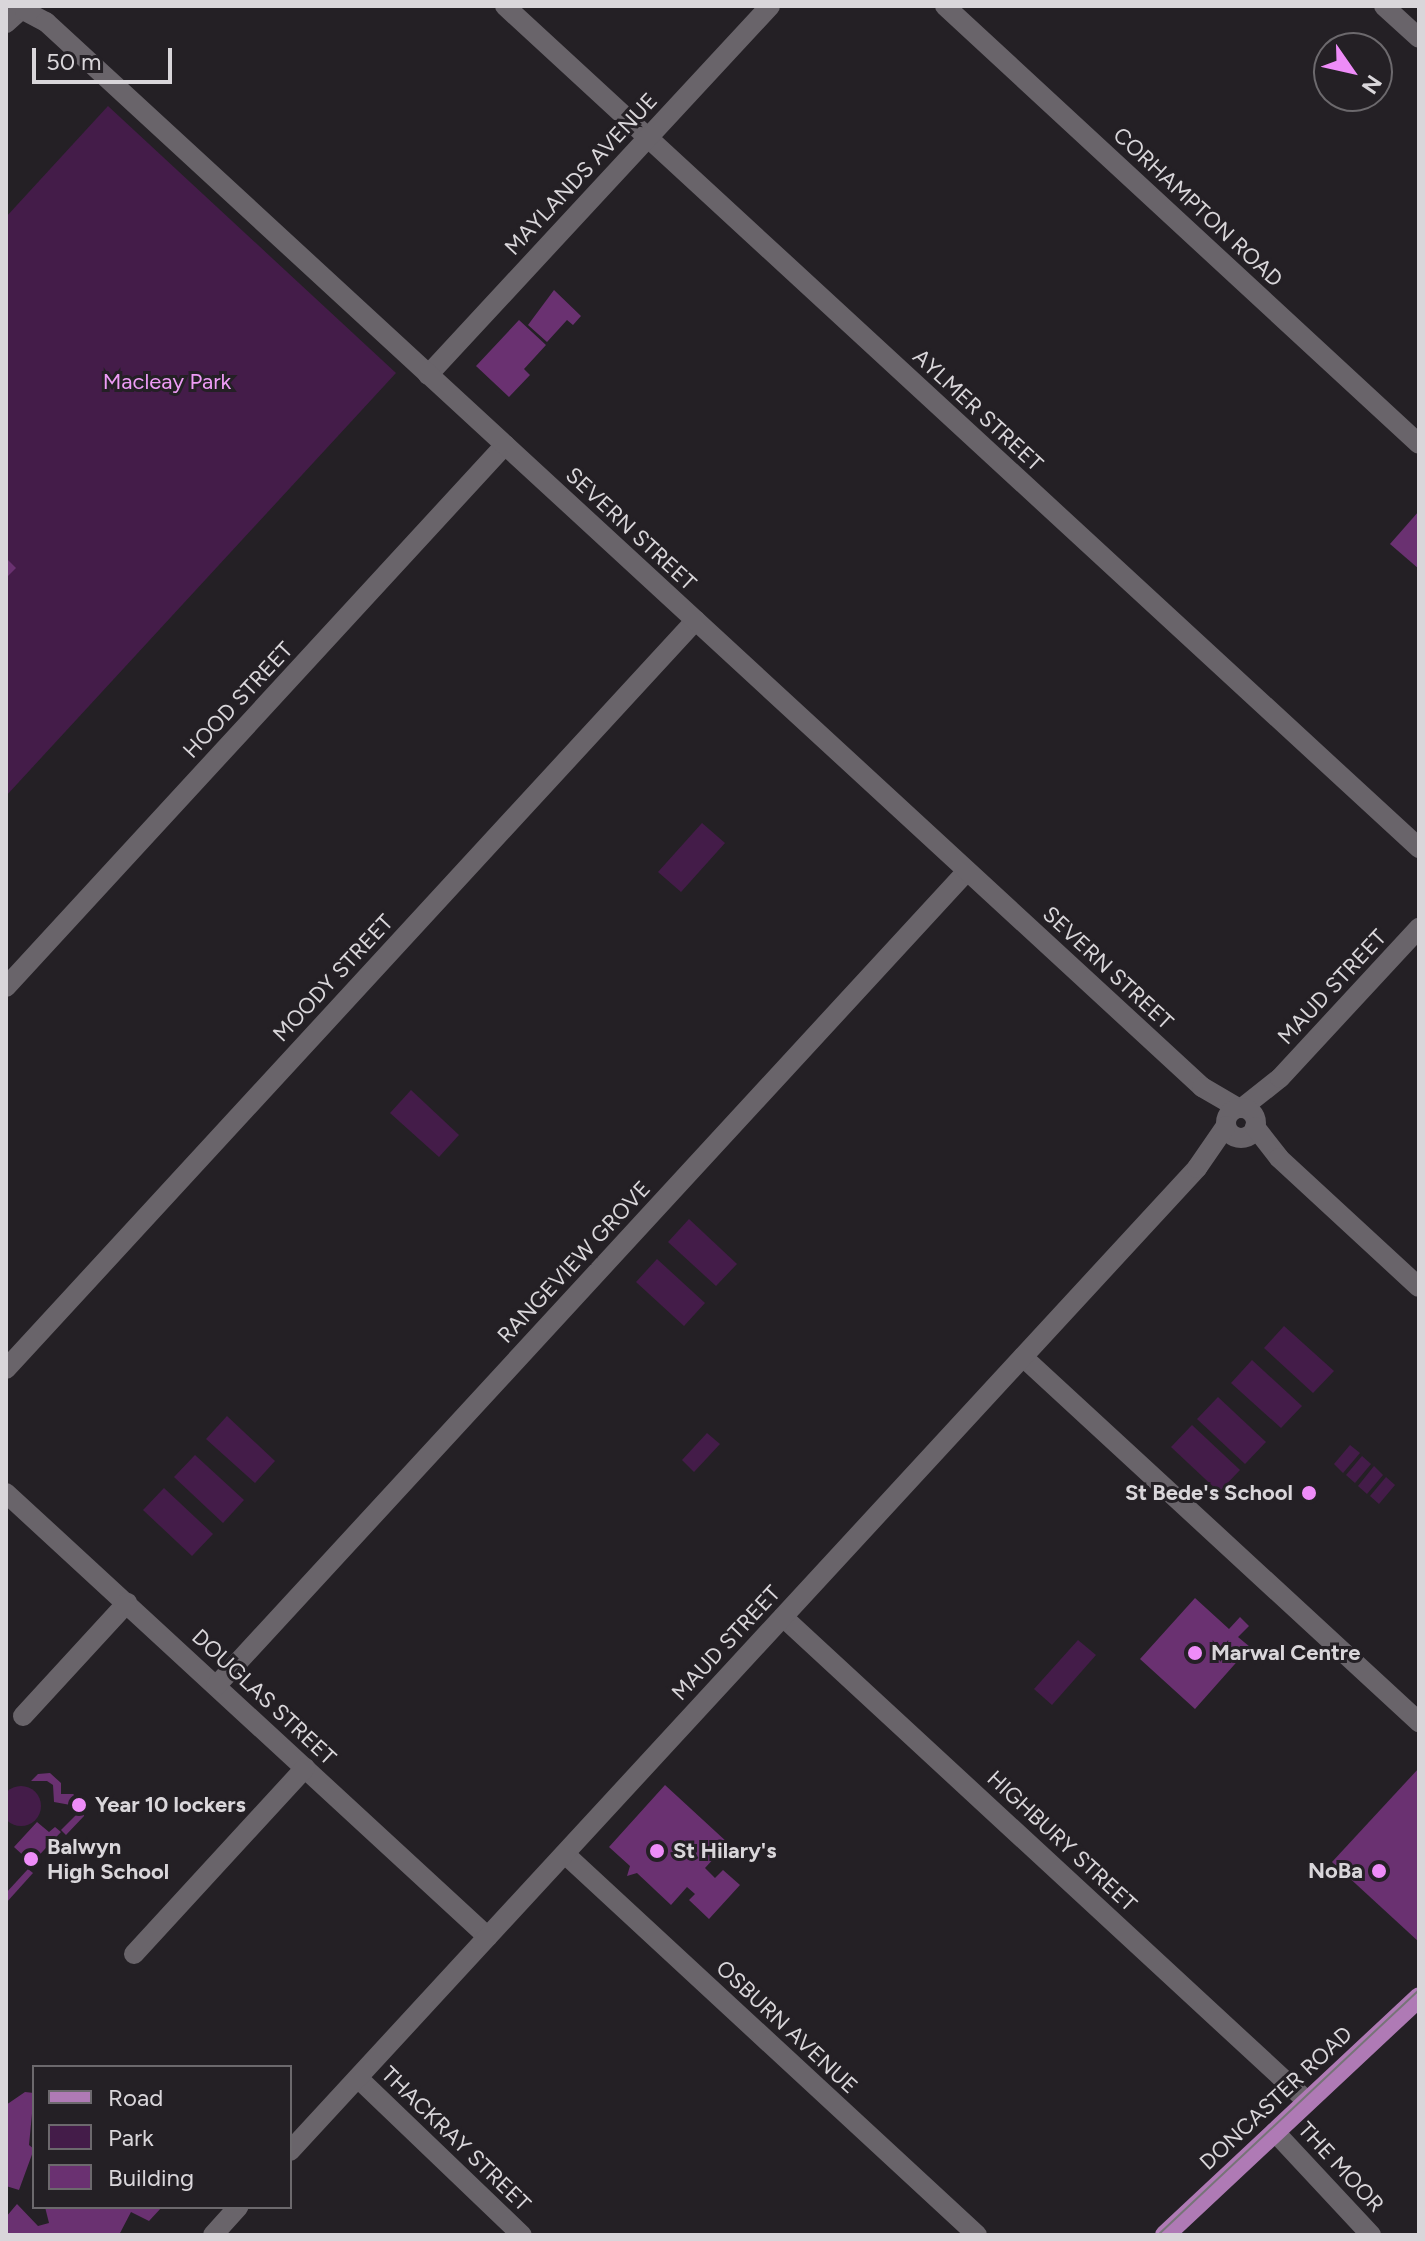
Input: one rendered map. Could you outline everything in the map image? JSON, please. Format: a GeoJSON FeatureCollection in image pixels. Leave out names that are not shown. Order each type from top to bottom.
{"type":"FeatureCollection","features":[{"type":"Feature","properties":{"kind":"main road","name":"DONCASTER ROAD"},"geometry":{"type":"LineString","coordinates":[[1165,2235],[1419,1997]]}},
{"type":"Feature","properties":{"kind":"street","name":"AYLMER STREET"},"geometry":{"type":"LineString","coordinates":[[505,6],[1419,848]]}},
{"type":"Feature","properties":{"kind":"street","name":"MAYLANDS AVENUE"},"geometry":{"type":"LineString","coordinates":[[428,375],[770,6]]}},
{"type":"Feature","properties":{"kind":"street","name":"CORHAMPTON ROAD"},"geometry":{"type":"LineString","coordinates":[[945,6],[1419,444]]}},
{"type":"Feature","properties":{"kind":"street"},"geometry":{"type":"LineString","coordinates":[[1384,6],[1419,38]]}},
{"type":"Feature","properties":{"kind":"street"},"geometry":{"type":"LineString","coordinates":[[6,23],[25,9]]}},
{"type":"Feature","properties":{"kind":"street","name":"SEVERN STREET"},"geometry":{"type":"LineString","coordinates":[[25,9],[46,22],[1419,1287]]}},
{"type":"Feature","properties":{"kind":"street","name":"HOOD STREET"},"geometry":{"type":"LineString","coordinates":[[6,987],[505,445]]}},
{"type":"Feature","properties":{"kind":"street","name":"MOODY STREET"},"geometry":{"type":"LineString","coordinates":[[6,1369],[696,620]]}},
{"type":"Feature","properties":{"kind":"street","name":"RANGEVIEW GROVE"},"geometry":{"type":"LineString","coordinates":[[216,1686],[967,871]]}},
{"type":"Feature","properties":{"kind":"street","name":"MAUD STREET"},"geometry":{"type":"LineString","coordinates":[[292,2149],[1419,928]]}},
{"type":"Feature","properties":{"kind":"street"},"geometry":{"type":"LineString","coordinates":[[1023,1357],[1419,1722]]}},
{"type":"Feature","properties":{"kind":"street","name":"DOUGLAS STREET"},"geometry":{"type":"LineString","coordinates":[[6,1493],[488,1937]]}},
{"type":"Feature","properties":{"kind":"street"},"geometry":{"type":"LineString","coordinates":[[23,1716],[127,1603]]}},
{"type":"Feature","properties":{"kind":"street","name":"HIGHBURY STREET"},"geometry":{"type":"LineString","coordinates":[[783,1617],[1307,2101]]}},
{"type":"Feature","properties":{"kind":"street"},"geometry":{"type":"LineString","coordinates":[[134,1954],[305,1768]]}},
{"type":"Feature","properties":{"kind":"street","name":"OSBURN AVENUE"},"geometry":{"type":"LineString","coordinates":[[565,1854],[977,2235]]}},
{"type":"Feature","properties":{"kind":"street","name":"THACKRAY STREET"},"geometry":{"type":"LineString","coordinates":[[358,2078],[522,2235]]}},
{"type":"Feature","properties":{"kind":"street","name":"THE MOOR"},"geometry":{"type":"LineString","coordinates":[[1275,2132],[1371,2235]]}},
{"type":"Feature","properties":{"kind":"street"},"geometry":{"type":"LineString","coordinates":[[213,2235],[236,2209]]}},
{"type":"Feature","properties":{"kind":"green space","name":"Macleay Park"},"geometry":{"type":"Polygon","coordinates":[[[108,106],[396,373],[6,796],[6,217],[108,106]]]}},
{"type":"Feature","properties":{"kind":"green space"},"geometry":{"type":"Polygon","coordinates":[[[702,823],[725,843],[681,892],[658,872],[702,823]]]}},
{"type":"Feature","properties":{"kind":"green space"},"geometry":{"type":"Polygon","coordinates":[[[411,1090],[459,1135],[439,1157],[390,1113],[411,1090]]]}},
{"type":"Feature","properties":{"kind":"green space"},"geometry":{"type":"Polygon","coordinates":[[[689,1219],[737,1264],[716,1286],[668,1242],[689,1219]]]}},
{"type":"Feature","properties":{"kind":"green space"},"geometry":{"type":"Polygon","coordinates":[[[657,1259],[705,1303],[684,1326],[636,1282],[657,1259]]]}},
{"type":"Feature","properties":{"kind":"green space"},"geometry":{"type":"Polygon","coordinates":[[[1284,1326],[1334,1371],[1313,1393],[1264,1348],[1284,1326]]]}},
{"type":"Feature","properties":{"kind":"green space"},"geometry":{"type":"Polygon","coordinates":[[[1252,1360],[1302,1406],[1281,1428],[1231,1383],[1252,1360]]]}},
{"type":"Feature","properties":{"kind":"green space"},"geometry":{"type":"Polygon","coordinates":[[[1218,1397],[1266,1442],[1245,1464],[1197,1419],[1218,1397]]]}},
{"type":"Feature","properties":{"kind":"green space"},"geometry":{"type":"Polygon","coordinates":[[[227,1416],[275,1461],[255,1483],[206,1439],[227,1416]]]}},
{"type":"Feature","properties":{"kind":"green space"},"geometry":{"type":"Polygon","coordinates":[[[1192,1425],[1240,1470],[1219,1492],[1171,1447],[1192,1425]]]}},
{"type":"Feature","properties":{"kind":"green space"},"geometry":{"type":"Polygon","coordinates":[[[707,1433],[720,1444],[694,1472],[682,1460],[707,1433]]]}},
{"type":"Feature","properties":{"kind":"green space"},"geometry":{"type":"Polygon","coordinates":[[[1350,1445],[1360,1453],[1343,1473],[1334,1464],[1350,1445]]]}},
{"type":"Feature","properties":{"kind":"green space"},"geometry":{"type":"Polygon","coordinates":[[[195,1455],[244,1500],[223,1523],[174,1477],[195,1455]]]}},
{"type":"Feature","properties":{"kind":"green space"},"geometry":{"type":"Polygon","coordinates":[[[1362,1456],[1371,1464],[1355,1483],[1346,1475],[1362,1456]]]}},
{"type":"Feature","properties":{"kind":"green space"},"geometry":{"type":"Polygon","coordinates":[[[1374,1466],[1383,1475],[1367,1494],[1358,1486],[1374,1466]]]}},
{"type":"Feature","properties":{"kind":"green space"},"geometry":{"type":"Polygon","coordinates":[[[1386,1477],[1395,1485],[1379,1504],[1370,1496],[1386,1477]]]}},
{"type":"Feature","properties":{"kind":"green space"},"geometry":{"type":"Polygon","coordinates":[[[164,1488],[213,1534],[192,1556],[143,1510],[164,1488]]]}},
{"type":"Feature","properties":{"kind":"green space"},"geometry":{"type":"Polygon","coordinates":[[[1078,1640],[1096,1655],[1052,1705],[1034,1689],[1078,1640]]]}},
{"type":"Feature","properties":{"kind":"green space"},"geometry":{"type":"Polygon","coordinates":[[[21,1786],[35,1792],[41,1806],[35,1820],[21,1826],[7,1820],[1,1806],[7,1792],[21,1786]]]}},
{"type":"Feature","properties":{"kind":"building"},"geometry":{"type":"Polygon","coordinates":[[[554,290],[581,316],[573,325],[567,320],[547,342],[528,325],[554,290]]]}},
{"type":"Feature","properties":{"kind":"building"},"geometry":{"type":"Polygon","coordinates":[[[519,320],[546,345],[524,369],[530,375],[509,397],[476,366],[519,320]]]}},
{"type":"Feature","properties":{"kind":"building"},"geometry":{"type":"Polygon","coordinates":[[[1419,511],[1419,569],[1390,544],[1419,511]]]}},
{"type":"Feature","properties":{"kind":"building"},"geometry":{"type":"Polygon","coordinates":[[[6,558],[16,568],[6,578],[6,558]]]}},
{"type":"Feature","properties":{"kind":"building","name":"Marwal Centre"},"geometry":{"type":"Polygon","coordinates":[[[1195,1598],[1229,1629],[1240,1617],[1249,1626],[1238,1637],[1250,1647],[1195,1709],[1140,1659],[1195,1598]]]}},
{"type":"Feature","properties":{"kind":"building","name":"NoBa"},"geometry":{"type":"Polygon","coordinates":[[[1419,1768],[1419,1942],[1332,1862],[1419,1768]]]}},
{"type":"Feature","properties":{"kind":"building","name":"Year 10 lockers"},"geometry":{"type":"Polygon","coordinates":[[[50,1773],[61,1783],[61,1794],[73,1794],[84,1803],[84,1816],[66,1835],[61,1830],[77,1814],[76,1806],[54,1802],[53,1785],[47,1781],[31,1781],[38,1774],[50,1773]]]}},
{"type":"Feature","properties":{"kind":"building"},"geometry":{"type":"Polygon","coordinates":[[[665,1785],[728,1843],[705,1868],[715,1878],[723,1870],[740,1885],[709,1919],[689,1900],[695,1894],[687,1887],[671,1905],[637,1873],[627,1876],[630,1866],[609,1847],[665,1785]]]}},
{"type":"Feature","properties":{"kind":"building"},"geometry":{"type":"Polygon","coordinates":[[[37,1822],[49,1832],[55,1827],[61,1832],[26,1869],[21,1863],[26,1858],[14,1847],[37,1822]]]}},
{"type":"Feature","properties":{"kind":"building"},"geometry":{"type":"Polygon","coordinates":[[[28,1869],[33,1873],[6,1903],[6,1893],[28,1869]]]}},
{"type":"Feature","properties":{"kind":"building"},"geometry":{"type":"Polygon","coordinates":[[[25,2092],[32,2093],[29,2145],[32,2154],[19,2190],[6,2186],[6,2105],[25,2092]]]}},
{"type":"Feature","properties":{"kind":"building"},"geometry":{"type":"Polygon","coordinates":[[[17,2204],[38,2226],[49,2223],[46,2209],[160,2209],[149,2221],[131,2212],[119,2235],[6,2235],[6,2217],[17,2204]]]}},
{"type":"Feature","properties":{"kind":"tram line"},"geometry":{"type":"LineString","coordinates":[[1158,2235],[1419,1990]]}},
{"type":"Feature","properties":{"kind":"place","name":"St Bede's School"},"geometry":{"type":"Point","coordinates":[1309,1493]}},
{"type":"Feature","properties":{"kind":"place","name":"Marwal Centre"},"geometry":{"type":"Point","coordinates":[1195,1653]}},
{"type":"Feature","properties":{"kind":"place","name":"Year 10 lockers"},"geometry":{"type":"Point","coordinates":[79,1805]}},
{"type":"Feature","properties":{"kind":"place","name":"St Hilary's"},"geometry":{"type":"Point","coordinates":[657,1851]}},
{"type":"Feature","properties":{"kind":"place","name":"Balwyn High School"},"geometry":{"type":"Point","coordinates":[31,1859]}},
{"type":"Feature","properties":{"kind":"place","name":"NoBa"},"geometry":{"type":"Point","coordinates":[1379,1871]}}]}
